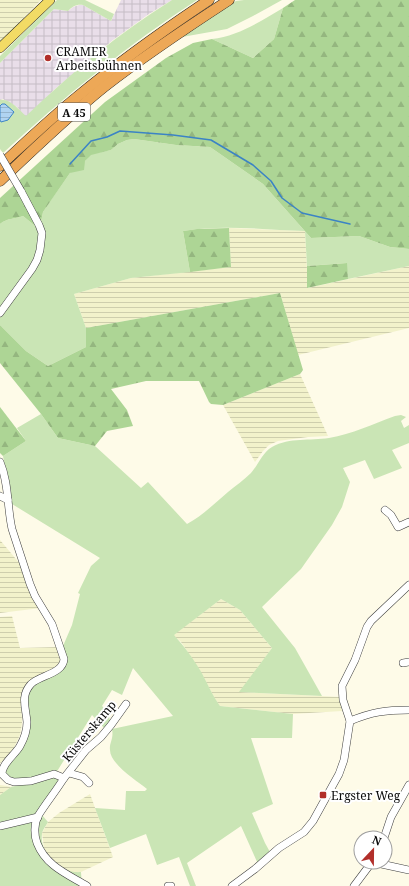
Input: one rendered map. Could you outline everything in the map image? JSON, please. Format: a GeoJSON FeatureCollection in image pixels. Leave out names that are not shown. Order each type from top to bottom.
{"type":"FeatureCollection","features":[{"type":"Feature","properties":{"kind":"highway","name":"A 45"},"geometry":{"type":"LineString","coordinates":[[0,166],[71,102],[116,66],[171,25],[209,0]]}},
{"type":"Feature","properties":{"kind":"highway","name":"A 45"},"geometry":{"type":"LineString","coordinates":[[0,181],[63,122],[104,88],[174,36],[229,0]]}},
{"type":"Feature","properties":{"kind":"main road"},"geometry":{"type":"LineString","coordinates":[[0,48],[50,0]]}},
{"type":"Feature","properties":{"kind":"street"},"geometry":{"type":"LineString","coordinates":[[0,154],[36,218],[42,233],[37,260],[0,312]]}},
{"type":"Feature","properties":{"kind":"street"},"geometry":{"type":"LineString","coordinates":[[0,462],[8,492],[12,529],[30,584],[35,596],[52,624],[64,662],[59,669],[33,682],[26,692],[24,696],[27,722],[25,734],[17,751],[4,766],[2,774],[5,778],[14,782],[31,781],[54,774],[67,775]]}},
{"type":"Feature","properties":{"kind":"street"},"geometry":{"type":"LineString","coordinates":[[0,496],[8,500]]}},
{"type":"Feature","properties":{"kind":"street"},"geometry":{"type":"LineString","coordinates":[[384,510],[391,515],[398,527],[409,522]]}},
{"type":"Feature","properties":{"kind":"street"},"geometry":{"type":"LineString","coordinates":[[234,886],[279,848],[301,835],[309,827],[342,768],[350,721],[343,700],[342,686],[355,660],[367,627],[378,614],[409,585]]}},
{"type":"Feature","properties":{"kind":"street","name":"Küsterskamp"},"geometry":{"type":"LineString","coordinates":[[67,775],[86,750],[106,731],[126,704]]}},
{"type":"Feature","properties":{"kind":"street"},"geometry":{"type":"LineString","coordinates":[[350,721],[368,714],[383,711],[409,710]]}},
{"type":"Feature","properties":{"kind":"street"},"geometry":{"type":"LineString","coordinates":[[67,775],[38,817],[34,830],[36,839],[44,856],[51,865],[87,886]]}},
{"type":"Feature","properties":{"kind":"street","name":"Küsterskamp"},"geometry":{"type":"LineString","coordinates":[[67,775],[83,777],[89,783]]}},
{"type":"Feature","properties":{"kind":"street"},"geometry":{"type":"LineString","coordinates":[[387,830],[391,817],[409,785]]}},
{"type":"Feature","properties":{"kind":"street"},"geometry":{"type":"LineString","coordinates":[[0,826],[38,817]]}},
{"type":"Feature","properties":{"kind":"street"},"geometry":{"type":"LineString","coordinates":[[393,867],[409,870]]}},
{"type":"Feature","properties":{"kind":"street"},"geometry":{"type":"LineString","coordinates":[[354,886],[366,870]]}},
{"type":"Feature","properties":{"kind":"shaded area","name":"CRAMER Arbeitsbühnen"},"geometry":{"type":"Polygon","coordinates":[[[121,0],[172,0],[149,14],[113,40],[55,89],[26,117],[17,107],[3,99],[0,100],[0,63],[54,9],[68,11],[73,7],[83,5],[111,21],[121,0]]]}},
{"type":"Feature","properties":{"kind":"green space"},"geometry":{"type":"Polygon","coordinates":[[[0,0],[41,0],[0,42],[0,0]]]}},
{"type":"Feature","properties":{"kind":"green space"},"geometry":{"type":"Polygon","coordinates":[[[57,0],[85,0],[114,14],[111,21],[83,5],[74,6],[68,11],[54,9],[0,63],[0,56],[57,0]]]}},
{"type":"Feature","properties":{"kind":"green space"},"geometry":{"type":"Polygon","coordinates":[[[172,0],[197,0],[121,53],[49,112],[3,153],[0,149],[0,100],[11,103],[26,116],[60,84],[96,54],[133,26],[172,0]]]}},
{"type":"Feature","properties":{"kind":"green space"},"geometry":{"type":"Polygon","coordinates":[[[282,0],[227,29],[182,37],[236,1],[282,0]]]}},
{"type":"Feature","properties":{"kind":"green space"},"geometry":{"type":"Polygon","coordinates":[[[295,0],[409,0],[409,249],[390,247],[359,236],[311,238],[263,184],[210,147],[176,145],[134,139],[118,144],[111,150],[91,155],[85,161],[84,170],[70,173],[43,212],[41,222],[34,225],[23,216],[0,224],[0,198],[105,102],[166,58],[193,43],[212,39],[253,58],[274,39],[283,8],[295,0]]]}},
{"type":"Feature","properties":{"kind":"green space"},"geometry":{"type":"Polygon","coordinates":[[[283,8],[274,39],[253,58],[212,39],[231,35],[258,23],[283,8]]]}},
{"type":"Feature","properties":{"kind":"green space"},"geometry":{"type":"Polygon","coordinates":[[[134,139],[176,145],[210,147],[263,184],[305,231],[213,228],[183,231],[190,272],[131,278],[74,294],[86,328],[86,347],[48,366],[26,351],[0,325],[0,315],[38,264],[43,212],[70,173],[91,154],[111,150],[118,144],[134,139]]]}},
{"type":"Feature","properties":{"kind":"green space"},"geometry":{"type":"Polygon","coordinates":[[[23,216],[34,225],[37,224],[39,241],[35,260],[0,309],[0,224],[23,216]]]}},
{"type":"Feature","properties":{"kind":"green space"},"geometry":{"type":"Polygon","coordinates":[[[229,228],[305,231],[308,288],[409,266],[409,328],[298,355],[280,293],[86,328],[74,294],[131,278],[231,267],[229,228]]]}},
{"type":"Feature","properties":{"kind":"green space"},"geometry":{"type":"Polygon","coordinates":[[[229,228],[231,267],[190,272],[183,231],[229,228]]]}},
{"type":"Feature","properties":{"kind":"green space"},"geometry":{"type":"Polygon","coordinates":[[[305,231],[311,238],[359,236],[390,247],[409,249],[409,266],[348,279],[346,263],[307,266],[305,231]]]}},
{"type":"Feature","properties":{"kind":"green space"},"geometry":{"type":"Polygon","coordinates":[[[347,263],[348,279],[307,288],[307,266],[347,263]]]}},
{"type":"Feature","properties":{"kind":"green space"},"geometry":{"type":"Polygon","coordinates":[[[280,293],[303,370],[300,374],[223,405],[211,404],[209,402],[199,381],[146,381],[111,389],[127,410],[133,426],[107,431],[95,446],[58,438],[41,414],[0,363],[0,325],[26,351],[48,366],[86,347],[86,328],[280,293]]]}},
{"type":"Feature","properties":{"kind":"green space"},"geometry":{"type":"Polygon","coordinates":[[[300,374],[328,436],[278,441],[269,445],[255,462],[223,405],[300,374]]]}},
{"type":"Feature","properties":{"kind":"green space"},"geometry":{"type":"Polygon","coordinates":[[[0,407],[26,441],[3,456],[0,453],[0,407]]]}},
{"type":"Feature","properties":{"kind":"green space"},"geometry":{"type":"Polygon","coordinates":[[[41,414],[58,438],[95,446],[141,488],[148,482],[187,524],[193,521],[248,476],[254,470],[263,455],[272,447],[286,442],[338,436],[395,416],[401,415],[406,417],[401,421],[404,428],[409,425],[409,443],[392,450],[402,468],[374,479],[365,460],[343,468],[350,482],[342,507],[332,525],[301,569],[262,607],[295,648],[322,696],[239,692],[272,648],[240,610],[221,599],[174,635],[197,665],[220,706],[293,714],[292,738],[251,738],[273,804],[252,813],[270,852],[258,864],[241,826],[187,863],[196,886],[190,886],[179,857],[157,865],[146,834],[110,848],[95,808],[125,810],[126,791],[145,791],[147,789],[125,772],[114,761],[110,750],[112,729],[173,716],[133,668],[122,695],[112,690],[102,706],[108,712],[110,721],[105,729],[92,715],[56,773],[38,778],[8,779],[3,769],[22,746],[26,701],[32,686],[60,671],[63,646],[72,625],[80,594],[78,593],[91,566],[100,558],[12,504],[3,456],[26,441],[17,428],[41,414]]]}},
{"type":"Feature","properties":{"kind":"green space"},"geometry":{"type":"Polygon","coordinates":[[[0,540],[21,565],[41,608],[0,613],[0,540]]]}},
{"type":"Feature","properties":{"kind":"green space"},"geometry":{"type":"Polygon","coordinates":[[[221,599],[240,610],[272,648],[240,692],[340,697],[342,711],[293,714],[220,706],[199,669],[181,642],[173,635],[221,599]]]}},
{"type":"Feature","properties":{"kind":"green space"},"geometry":{"type":"Polygon","coordinates":[[[12,616],[20,648],[58,647],[62,658],[61,664],[29,683],[21,697],[22,723],[20,735],[13,750],[5,760],[0,763],[0,617],[12,616]]]}},
{"type":"Feature","properties":{"kind":"green space"},"geometry":{"type":"Polygon","coordinates":[[[50,777],[60,779],[37,816],[0,824],[0,795],[11,787],[50,777]]]}},
{"type":"Feature","properties":{"kind":"green space"},"geometry":{"type":"Polygon","coordinates":[[[0,785],[7,786],[11,787],[0,795],[0,785]]]}},
{"type":"Feature","properties":{"kind":"green space"},"geometry":{"type":"Polygon","coordinates":[[[90,794],[113,857],[81,872],[73,873],[57,865],[49,857],[44,848],[42,833],[48,822],[59,813],[90,794]]]}},
{"type":"Feature","properties":{"kind":"green space"},"geometry":{"type":"Polygon","coordinates":[[[41,814],[48,822],[42,833],[44,849],[53,862],[59,866],[73,872],[81,872],[82,886],[0,886],[0,828],[41,814]]]}},
{"type":"Feature","properties":{"kind":"water"},"geometry":{"type":"Polygon","coordinates":[[[5,104],[14,112],[8,120],[1,122],[0,106],[5,104]]]}},
{"type":"Feature","properties":{"kind":"waterway"},"geometry":{"type":"LineString","coordinates":[[70,164],[91,141],[107,137],[120,131],[173,135],[211,140],[253,165],[271,181],[282,198],[302,213],[350,224]]}},
{"type":"Feature","properties":{"kind":"place","name":"CRAMER Arbeitsbühnen"},"geometry":{"type":"Point","coordinates":[48,58]}},
{"type":"Feature","properties":{"kind":"place","name":"Ergster Weg"},"geometry":{"type":"Point","coordinates":[323,795]}}]}
